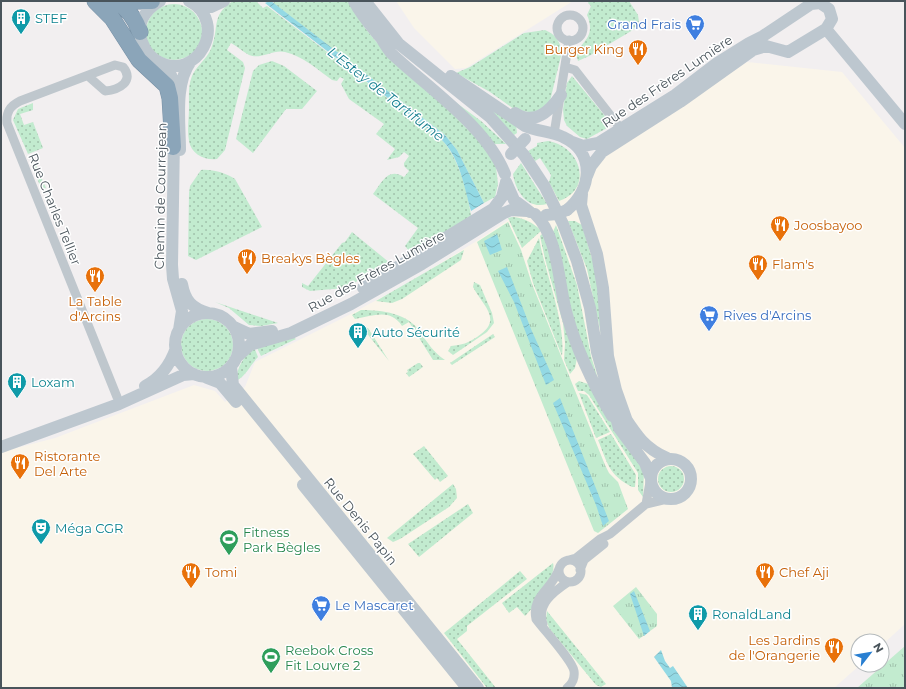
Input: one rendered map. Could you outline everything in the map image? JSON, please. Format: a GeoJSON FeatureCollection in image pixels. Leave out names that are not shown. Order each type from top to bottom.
{"type":"FeatureCollection","features":[{"type":"Feature","properties":{"kind":"highway"},"geometry":{"type":"LineString","coordinates":[[95,1],[112,18],[139,60],[166,86],[170,98],[173,148]]}},
{"type":"Feature","properties":{"kind":"highway"},"geometry":{"type":"LineString","coordinates":[[115,1],[126,8],[133,16],[140,32]]}},
{"type":"Feature","properties":{"kind":"highway"},"geometry":{"type":"LineString","coordinates":[[137,1],[152,1]]}},
{"type":"Feature","properties":{"kind":"main road"},"geometry":{"type":"LineString","coordinates":[[140,32],[141,22],[146,12],[160,1]]}},
{"type":"Feature","properties":{"kind":"main road"},"geometry":{"type":"LineString","coordinates":[[193,4],[211,7],[224,1]]}},
{"type":"Feature","properties":{"kind":"main road"},"geometry":{"type":"LineString","coordinates":[[354,1],[368,23],[399,44],[490,117],[515,144],[535,171],[563,224],[578,261],[585,287],[597,352],[610,392],[623,424],[645,463],[650,479],[656,493],[667,499],[673,499],[684,494],[688,490],[691,474],[685,464],[674,458],[667,458],[656,464],[650,479]]}},
{"type":"Feature","properties":{"kind":"main road"},"geometry":{"type":"LineString","coordinates":[[365,1],[384,34],[390,52],[424,81],[481,137],[498,160],[514,200],[536,213],[542,220],[551,238],[562,295],[575,340],[601,397],[623,424],[646,445],[667,458]]}},
{"type":"Feature","properties":{"kind":"main road","name":"Rue des Frères Lumière"},"geometry":{"type":"LineString","coordinates":[[572,142],[583,146],[592,146],[675,95],[724,59],[811,4],[816,2],[827,3],[832,19],[826,29],[793,50],[782,52],[778,48],[766,46],[757,48],[723,70],[680,102],[602,152],[591,166],[587,176]]}},
{"type":"Feature","properties":{"kind":"main road"},"geometry":{"type":"LineString","coordinates":[[162,64],[172,66],[182,65],[200,55],[206,46],[208,35],[206,20],[193,4]]}},
{"type":"Feature","properties":{"kind":"main road"},"geometry":{"type":"LineString","coordinates":[[775,28],[772,38],[778,48]]}},
{"type":"Feature","properties":{"kind":"main road"},"geometry":{"type":"LineString","coordinates":[[826,29],[905,124]]}},
{"type":"Feature","properties":{"kind":"main road","name":"Chemin de Courrejean"},"geometry":{"type":"LineString","coordinates":[[140,32],[141,42],[146,51],[153,59],[169,70],[175,85],[172,265],[173,279],[182,311],[179,330]]}},
{"type":"Feature","properties":{"kind":"main road"},"geometry":{"type":"LineString","coordinates":[[384,34],[468,87],[525,126],[572,142],[584,157],[587,176],[582,194],[581,205],[597,254],[603,288],[608,356],[623,424]]}},
{"type":"Feature","properties":{"kind":"main road","name":"Chemin de Courrejean"},"geometry":{"type":"LineString","coordinates":[[191,61],[185,70],[181,82],[180,268],[183,291],[188,301],[195,308],[208,313]]}},
{"type":"Feature","properties":{"kind":"main road"},"geometry":{"type":"LineString","coordinates":[[468,87],[491,96],[517,114],[528,118],[544,114],[554,105],[561,95]]}},
{"type":"Feature","properties":{"kind":"main road"},"geometry":{"type":"LineString","coordinates":[[506,178],[511,154],[525,139],[549,134]]}},
{"type":"Feature","properties":{"kind":"main road","name":"Rue des Frères Lumière"},"geometry":{"type":"LineString","coordinates":[[234,327],[249,334],[268,332],[295,323],[344,298],[398,268],[493,209],[502,197],[506,178]]}},
{"type":"Feature","properties":{"kind":"main road"},"geometry":{"type":"LineString","coordinates":[[536,213],[557,214],[567,210],[576,203],[582,194]]}},
{"type":"Feature","properties":{"kind":"main road","name":"Rue des Frères Lumière"},"geometry":{"type":"LineString","coordinates":[[238,356],[250,345],[291,333],[351,304],[422,264],[504,213],[511,210],[536,213]]}},
{"type":"Feature","properties":{"kind":"main road"},"geometry":{"type":"LineString","coordinates":[[1,438],[52,422],[117,397],[155,380],[172,360],[179,330],[191,318],[208,313],[218,315],[227,320],[234,327],[240,344],[238,356],[231,367],[224,373],[207,378],[194,374],[181,364],[176,348]]}},
{"type":"Feature","properties":{"kind":"main road","name":"Rue Denis Papin"},"geometry":{"type":"LineString","coordinates":[[231,367],[233,385],[478,688]]}},
{"type":"Feature","properties":{"kind":"main road"},"geometry":{"type":"LineString","coordinates":[[1,447],[119,404],[183,375],[194,374]]}},
{"type":"Feature","properties":{"kind":"main road","name":"Rue Denis Papin"},"geometry":{"type":"LineString","coordinates":[[207,378],[220,383],[467,688]]}},
{"type":"Feature","properties":{"kind":"street"},"geometry":{"type":"LineString","coordinates":[[549,134],[561,95],[569,40]]}},
{"type":"Feature","properties":{"kind":"street"},"geometry":{"type":"LineString","coordinates":[[565,67],[575,70],[621,128]]}},
{"type":"Feature","properties":{"kind":"street","name":"Rue Charles Tellier"},"geometry":{"type":"LineString","coordinates":[[88,76],[13,105],[6,116],[7,123],[117,397]]}},
{"type":"Feature","properties":{"kind":"street"},"geometry":{"type":"LineString","coordinates":[[646,504],[650,479]]}},
{"type":"Feature","properties":{"kind":"street"},"geometry":{"type":"LineString","coordinates":[[567,688],[572,681],[574,670],[571,663],[536,619],[535,605],[541,595],[553,583],[562,563],[576,558],[600,539],[610,534],[646,504],[667,499]]}},
{"type":"Feature","properties":{"kind":"street"},"geometry":{"type":"LineString","coordinates":[[546,633],[541,619],[543,604],[552,594],[568,582],[577,579],[584,560],[604,544],[610,534]]}},
{"type":"Feature","properties":{"kind":"street"},"geometry":{"type":"LineString","coordinates":[[569,560],[578,564],[580,570]]}},
{"type":"Feature","properties":{"kind":"street"},"geometry":{"type":"LineString","coordinates":[[559,569],[562,579],[568,582]]}},
{"type":"Feature","properties":{"kind":"shaded area"},"geometry":{"type":"Polygon","coordinates":[[[396,1],[573,1],[466,68],[455,69],[414,28],[396,1]]]}},
{"type":"Feature","properties":{"kind":"shaded area"},"geometry":{"type":"Polygon","coordinates":[[[747,62],[842,72],[905,148],[905,624],[890,638],[890,633],[850,633],[851,673],[834,688],[1,688],[1,452],[55,438],[194,385],[215,391],[225,402],[245,387],[255,362],[349,315],[408,283],[475,242],[747,62]]]}},
{"type":"Feature","properties":{"kind":"green space"},"geometry":{"type":"Polygon","coordinates":[[[233,1],[256,1],[263,8],[267,6],[441,139],[452,155],[461,175],[465,186],[471,216],[430,241],[409,251],[405,246],[418,228],[373,194],[386,177],[398,174],[404,177],[409,171],[404,166],[404,163],[409,156],[404,152],[399,157],[387,160],[395,149],[376,134],[384,124],[349,99],[341,84],[344,79],[340,77],[337,81],[332,80],[304,60],[285,52],[280,51],[254,56],[247,54],[231,43],[227,50],[243,62],[245,68],[225,150],[217,159],[208,159],[199,156],[190,146],[188,137],[190,84],[194,72],[211,49],[214,41],[218,17],[226,6],[233,1]]]}},
{"type":"Feature","properties":{"kind":"green space"},"geometry":{"type":"Polygon","coordinates":[[[276,1],[348,1],[365,28],[378,44],[434,95],[486,148],[496,167],[498,184],[495,197],[484,203],[457,150],[445,135],[273,3],[276,1]]]}},
{"type":"Feature","properties":{"kind":"green space"},"geometry":{"type":"Polygon","coordinates":[[[589,1],[629,1],[638,15],[639,22],[633,30],[578,61],[578,50],[588,37],[590,31],[590,24],[587,15],[591,6],[588,3],[589,1]]]}},
{"type":"Feature","properties":{"kind":"green space"},"geometry":{"type":"Polygon","coordinates":[[[169,4],[179,4],[194,12],[200,21],[202,32],[200,43],[194,52],[179,60],[169,60],[158,55],[151,48],[146,37],[146,27],[151,16],[158,9],[169,4]]]}},
{"type":"Feature","properties":{"kind":"green space"},"geometry":{"type":"Polygon","coordinates":[[[545,30],[556,38],[560,44],[562,52],[550,101],[538,114],[514,109],[490,92],[456,73],[470,67],[524,33],[545,30]]]}},
{"type":"Feature","properties":{"kind":"green space"},"geometry":{"type":"Polygon","coordinates":[[[272,61],[284,66],[317,91],[302,109],[286,109],[253,153],[236,139],[253,71],[259,65],[272,61]]]}},
{"type":"Feature","properties":{"kind":"green space"},"geometry":{"type":"Polygon","coordinates":[[[572,76],[608,121],[607,128],[587,139],[580,137],[567,126],[564,120],[563,109],[567,83],[572,76]]]}},
{"type":"Feature","properties":{"kind":"green space"},"geometry":{"type":"Polygon","coordinates":[[[471,92],[516,125],[517,133],[514,135],[471,92]]]}},
{"type":"Feature","properties":{"kind":"green space"},"geometry":{"type":"Polygon","coordinates":[[[446,95],[481,121],[506,144],[492,144],[446,95]]]}},
{"type":"Feature","properties":{"kind":"green space"},"geometry":{"type":"Polygon","coordinates":[[[33,103],[33,110],[20,114],[24,125],[33,122],[43,148],[28,154],[13,120],[18,109],[33,103]]]}},
{"type":"Feature","properties":{"kind":"green space"},"geometry":{"type":"Polygon","coordinates":[[[548,141],[569,151],[579,168],[580,178],[577,187],[570,195],[559,201],[549,182],[551,175],[540,158],[535,161],[528,151],[537,146],[537,143],[548,141]]]}},
{"type":"Feature","properties":{"kind":"green space"},"geometry":{"type":"Polygon","coordinates":[[[34,161],[46,188],[42,190],[30,162],[34,161]]]}},
{"type":"Feature","properties":{"kind":"green space"},"geometry":{"type":"Polygon","coordinates":[[[521,163],[547,204],[534,204],[523,197],[519,192],[513,174],[521,163]]]}},
{"type":"Feature","properties":{"kind":"green space"},"geometry":{"type":"Polygon","coordinates":[[[201,170],[219,172],[235,179],[262,227],[196,260],[188,256],[189,193],[190,186],[201,170]]]}},
{"type":"Feature","properties":{"kind":"green space"},"geometry":{"type":"Polygon","coordinates":[[[512,217],[528,221],[541,231],[522,248],[508,218],[512,217]]]}},
{"type":"Feature","properties":{"kind":"green space"},"geometry":{"type":"Polygon","coordinates":[[[568,221],[575,221],[582,225],[599,282],[601,334],[587,269],[568,221]]]}},
{"type":"Feature","properties":{"kind":"green space"},"geometry":{"type":"Polygon","coordinates":[[[508,222],[521,250],[532,284],[605,465],[609,473],[618,482],[628,509],[598,533],[594,531],[477,242],[508,222]]]}},
{"type":"Feature","properties":{"kind":"green space"},"geometry":{"type":"Polygon","coordinates":[[[556,225],[577,285],[591,356],[600,385],[581,349],[552,234],[556,225]]]}},
{"type":"Feature","properties":{"kind":"green space"},"geometry":{"type":"Polygon","coordinates":[[[352,232],[390,263],[345,288],[310,291],[302,287],[302,283],[308,286],[352,232]]]}},
{"type":"Feature","properties":{"kind":"green space"},"geometry":{"type":"Polygon","coordinates":[[[542,234],[546,234],[577,358],[575,368],[570,374],[564,360],[565,343],[563,323],[545,259],[540,236],[542,234]]]}},
{"type":"Feature","properties":{"kind":"green space"},"geometry":{"type":"Polygon","coordinates":[[[539,238],[561,328],[562,356],[533,283],[527,261],[539,238]]]}},
{"type":"Feature","properties":{"kind":"green space"},"geometry":{"type":"Polygon","coordinates":[[[464,250],[461,260],[402,299],[392,303],[376,301],[464,250]]]}},
{"type":"Feature","properties":{"kind":"green space"},"geometry":{"type":"Polygon","coordinates":[[[474,282],[480,285],[492,313],[494,323],[487,332],[453,355],[448,351],[451,346],[471,341],[485,331],[489,325],[489,313],[473,287],[474,282]]]}},
{"type":"Feature","properties":{"kind":"green space"},"geometry":{"type":"Polygon","coordinates":[[[215,302],[278,323],[261,326],[249,325],[229,308],[215,302]]]}},
{"type":"Feature","properties":{"kind":"green space"},"geometry":{"type":"Polygon","coordinates":[[[361,310],[386,312],[409,321],[415,326],[434,351],[445,360],[433,360],[409,322],[402,326],[397,320],[387,315],[375,315],[355,319],[352,315],[361,310]]]}},
{"type":"Feature","properties":{"kind":"green space"},"geometry":{"type":"Polygon","coordinates":[[[207,319],[217,321],[225,327],[231,335],[233,345],[231,355],[225,363],[217,369],[207,371],[197,369],[189,363],[183,355],[181,345],[183,335],[189,327],[197,321],[207,319]]]}},
{"type":"Feature","properties":{"kind":"green space"},"geometry":{"type":"Polygon","coordinates":[[[366,328],[368,328],[389,361],[365,331],[366,328]]]}},
{"type":"Feature","properties":{"kind":"green space"},"geometry":{"type":"Polygon","coordinates":[[[493,334],[495,337],[452,365],[450,363],[493,334]]]}},
{"type":"Feature","properties":{"kind":"green space"},"geometry":{"type":"Polygon","coordinates":[[[292,336],[296,339],[261,356],[256,346],[292,336]]]}},
{"type":"Feature","properties":{"kind":"green space"},"geometry":{"type":"Polygon","coordinates":[[[254,347],[258,357],[246,373],[236,381],[242,362],[254,347]]]}},
{"type":"Feature","properties":{"kind":"green space"},"geometry":{"type":"Polygon","coordinates":[[[420,363],[423,367],[409,377],[406,373],[408,372],[407,370],[420,363]]]}},
{"type":"Feature","properties":{"kind":"green space"},"geometry":{"type":"Polygon","coordinates":[[[579,381],[591,385],[644,471],[643,497],[638,490],[638,473],[589,395],[584,391],[578,391],[575,384],[579,381]]]}},
{"type":"Feature","properties":{"kind":"green space"},"geometry":{"type":"Polygon","coordinates":[[[579,393],[587,395],[610,432],[596,438],[579,393]]]}},
{"type":"Feature","properties":{"kind":"green space"},"geometry":{"type":"Polygon","coordinates":[[[611,434],[636,475],[635,487],[632,487],[618,478],[613,473],[607,462],[598,440],[611,434]]]}},
{"type":"Feature","properties":{"kind":"green space"},"geometry":{"type":"Polygon","coordinates":[[[424,446],[448,476],[440,482],[437,478],[435,480],[413,454],[424,446]]]}},
{"type":"Feature","properties":{"kind":"green space"},"geometry":{"type":"Polygon","coordinates":[[[671,466],[680,470],[684,479],[680,488],[671,492],[662,488],[658,479],[662,470],[671,466]]]}},
{"type":"Feature","properties":{"kind":"green space"},"geometry":{"type":"Polygon","coordinates":[[[453,484],[456,489],[457,498],[449,507],[400,539],[393,542],[387,538],[453,484]]]}},
{"type":"Feature","properties":{"kind":"green space"},"geometry":{"type":"Polygon","coordinates":[[[468,504],[473,513],[419,557],[408,544],[468,504]]]}},
{"type":"Feature","properties":{"kind":"green space"},"geometry":{"type":"Polygon","coordinates":[[[553,563],[552,576],[549,583],[529,612],[525,616],[517,607],[509,613],[502,603],[553,563]]]}},
{"type":"Feature","properties":{"kind":"green space"},"geometry":{"type":"Polygon","coordinates":[[[520,571],[527,579],[467,626],[467,631],[457,639],[496,688],[487,688],[444,633],[520,571]]]}},
{"type":"Feature","properties":{"kind":"green space"},"geometry":{"type":"Polygon","coordinates":[[[636,587],[657,614],[657,626],[639,639],[613,606],[636,587]]]}},
{"type":"Feature","properties":{"kind":"green space"},"geometry":{"type":"Polygon","coordinates":[[[547,611],[606,684],[601,687],[596,685],[549,628],[546,619],[547,611]]]}},
{"type":"Feature","properties":{"kind":"green space"},"geometry":{"type":"Polygon","coordinates":[[[905,646],[905,688],[857,688],[874,673],[890,673],[890,659],[905,646]]]}},
{"type":"Feature","properties":{"kind":"water","name":"L'Estey de Tartifume"},"geometry":{"type":"Polygon","coordinates":[[[271,1],[445,135],[457,150],[484,203],[471,211],[457,164],[453,155],[441,139],[265,3],[271,1]]]}},
{"type":"Feature","properties":{"kind":"water"},"geometry":{"type":"Polygon","coordinates":[[[497,234],[502,250],[490,255],[484,241],[497,234]]]}},
{"type":"Feature","properties":{"kind":"water"},"geometry":{"type":"Polygon","coordinates":[[[507,267],[531,329],[554,380],[546,385],[514,302],[498,271],[507,267]]]}},
{"type":"Feature","properties":{"kind":"water"},"geometry":{"type":"Polygon","coordinates":[[[560,398],[609,521],[603,526],[596,505],[553,403],[560,398]]]}},
{"type":"Feature","properties":{"kind":"water"},"geometry":{"type":"Polygon","coordinates":[[[634,591],[650,631],[644,636],[630,594],[634,591]]]}},
{"type":"Feature","properties":{"kind":"water"},"geometry":{"type":"Polygon","coordinates":[[[661,650],[665,661],[670,668],[673,666],[688,688],[672,688],[671,681],[654,657],[661,650]]]}},
{"type":"Feature","properties":{"kind":"place","name":"STEF"},"geometry":{"type":"Point","coordinates":[21,35]}},
{"type":"Feature","properties":{"kind":"place","name":"Grand Frais"},"geometry":{"type":"Point","coordinates":[695,41]}},
{"type":"Feature","properties":{"kind":"place","name":"Burger King"},"geometry":{"type":"Point","coordinates":[638,66]}},
{"type":"Feature","properties":{"kind":"place","name":"Joosbayoo"},"geometry":{"type":"Point","coordinates":[780,242]}},
{"type":"Feature","properties":{"kind":"place","name":"Breakys Bègles"},"geometry":{"type":"Point","coordinates":[247,275]}},
{"type":"Feature","properties":{"kind":"place","name":"Flam's"},"geometry":{"type":"Point","coordinates":[758,281]}},
{"type":"Feature","properties":{"kind":"place","name":"La Table d'Arcins"},"geometry":{"type":"Point","coordinates":[95,293]}},
{"type":"Feature","properties":{"kind":"place","name":"Rives d'Arcins"},"geometry":{"type":"Point","coordinates":[709,332]}},
{"type":"Feature","properties":{"kind":"place","name":"Auto Sécurité"},"geometry":{"type":"Point","coordinates":[358,349]}},
{"type":"Feature","properties":{"kind":"place","name":"Loxam"},"geometry":{"type":"Point","coordinates":[17,399]}},
{"type":"Feature","properties":{"kind":"place","name":"Ristorante Del Arte"},"geometry":{"type":"Point","coordinates":[20,480]}},
{"type":"Feature","properties":{"kind":"place","name":"Méga CGR"},"geometry":{"type":"Point","coordinates":[41,545]}},
{"type":"Feature","properties":{"kind":"place","name":"Fitness Park Bègles"},"geometry":{"type":"Point","coordinates":[229,556]}},
{"type":"Feature","properties":{"kind":"place","name":"Tomi"},"geometry":{"type":"Point","coordinates":[191,589]}},
{"type":"Feature","properties":{"kind":"place","name":"Chef Aji"},"geometry":{"type":"Point","coordinates":[765,589]}},
{"type":"Feature","properties":{"kind":"place","name":"Le Mascaret"},"geometry":{"type":"Point","coordinates":[321,622]}},
{"type":"Feature","properties":{"kind":"place","name":"RonaldLand"},"geometry":{"type":"Point","coordinates":[698,631]}},
{"type":"Feature","properties":{"kind":"place","name":"Les Jardins de l'Orangerie"},"geometry":{"type":"Point","coordinates":[834,664]}},
{"type":"Feature","properties":{"kind":"place","name":"Reebok Cross Fit Louvre 2"},"geometry":{"type":"Point","coordinates":[271,674]}}]}
